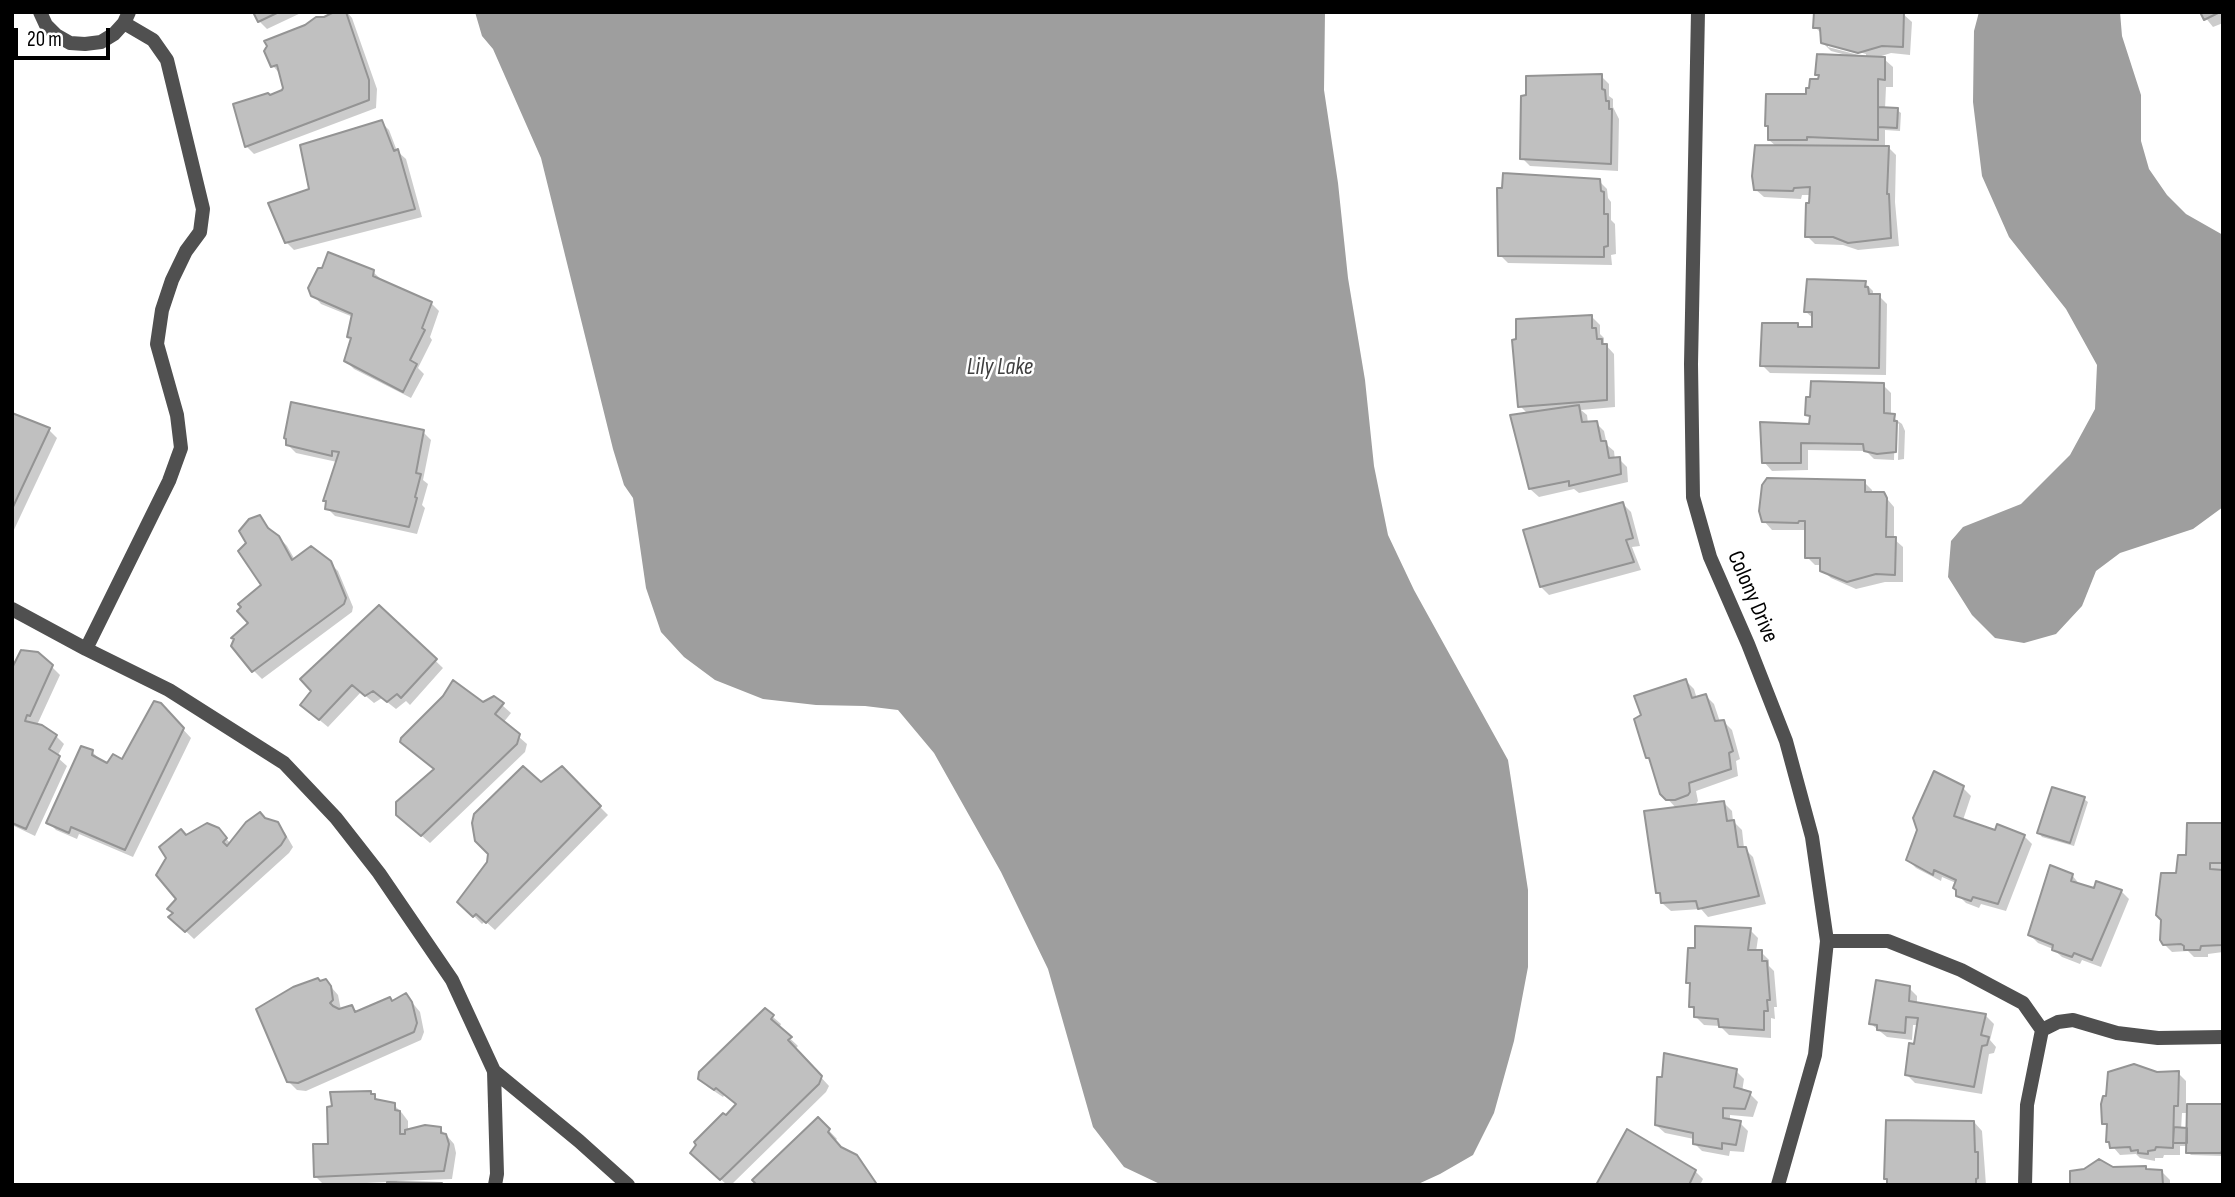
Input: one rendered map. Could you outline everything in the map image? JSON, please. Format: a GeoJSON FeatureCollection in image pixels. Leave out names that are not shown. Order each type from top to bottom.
{"type":"FeatureCollection","features":[{"type":"Feature","properties":{"kind":"street"},"geometry":{"type":"LineString","coordinates":[[40,12],[46,25],[57,36],[78,44],[101,41],[114,34],[127,18],[153,40],[167,60],[203,209],[200,232],[186,250],[172,279],[162,310],[157,344],[177,415],[181,448],[169,481],[86,649]]}},
{"type":"Feature","properties":{"kind":"street","name":"Colony Drive"},"geometry":{"type":"LineString","coordinates":[[1698,12],[1691,364],[1693,496],[1710,557],[1786,741],[1812,838],[1827,941],[1815,1055],[1778,1185]]}},
{"type":"Feature","properties":{"kind":"street"},"geometry":{"type":"LineString","coordinates":[[12,609],[169,690],[284,764],[336,818],[379,873],[452,980],[494,1072],[495,1185]]}},
{"type":"Feature","properties":{"kind":"street"},"geometry":{"type":"LineString","coordinates":[[1827,941],[1888,941],[1961,970],[2022,1003],[2042,1030],[2027,1105],[2025,1185]]}},
{"type":"Feature","properties":{"kind":"street"},"geometry":{"type":"LineString","coordinates":[[2042,1030],[2058,1022],[2073,1020],[2117,1033],[2158,1038],[2223,1038]]}},
{"type":"Feature","properties":{"kind":"street"},"geometry":{"type":"LineString","coordinates":[[494,1072],[579,1140],[628,1185]]}},
{"type":"Feature","properties":{"kind":"water","name":"Lily Lake"},"geometry":{"type":"Polygon","coordinates":[[[475,12],[1325,12],[1324,90],[1338,183],[1348,278],[1365,380],[1374,466],[1388,535],[1414,590],[1508,760],[1528,890],[1528,967],[1514,1041],[1494,1113],[1473,1155],[1416,1185],[1162,1185],[1124,1167],[1093,1127],[1048,969],[1001,872],[934,753],[898,710],[763,699],[715,680],[684,657],[661,632],[646,588],[633,498],[624,485],[613,449],[541,158],[493,49],[482,36],[475,12]]]}},
{"type":"Feature","properties":{"kind":"water"},"geometry":{"type":"Polygon","coordinates":[[[1979,12],[2120,12],[2122,36],[2141,95],[2141,141],[2149,169],[2167,195],[2186,214],[2223,235],[2223,507],[2193,529],[2120,553],[2096,571],[2082,606],[2056,634],[2024,643],[1995,638],[1972,615],[1948,577],[1951,541],[1963,527],[2021,504],[2070,455],[2095,409],[2097,365],[2066,309],[2009,237],[1982,176],[1973,102],[1974,31],[1979,12]]]}},
{"type":"Feature","properties":{"kind":"building"},"geometry":{"type":"Polygon","coordinates":[[[253,12],[279,12],[258,22],[253,12]]]}},
{"type":"Feature","properties":{"kind":"building"},"geometry":{"type":"Polygon","coordinates":[[[334,12],[346,12],[369,80],[369,100],[245,147],[233,104],[268,93],[270,95],[283,88],[277,65],[271,67],[264,51],[267,46],[264,41],[305,25],[316,17],[324,17],[334,12]]]}},
{"type":"Feature","properties":{"kind":"building"},"geometry":{"type":"Polygon","coordinates":[[[1814,12],[1904,12],[1903,47],[1882,46],[1858,53],[1821,43],[1820,28],[1813,28],[1814,12]]]}},
{"type":"Feature","properties":{"kind":"building"},"geometry":{"type":"Polygon","coordinates":[[[2200,12],[2220,12],[2204,20],[2200,12]]]}},
{"type":"Feature","properties":{"kind":"building"},"geometry":{"type":"Polygon","coordinates":[[[1817,54],[1885,57],[1885,80],[1878,79],[1878,140],[1807,137],[1807,140],[1768,140],[1768,126],[1765,126],[1766,94],[1806,94],[1810,79],[1818,79],[1819,75],[1815,75],[1817,54]]]}},
{"type":"Feature","properties":{"kind":"building"},"geometry":{"type":"Polygon","coordinates":[[[1602,74],[1602,89],[1605,90],[1606,101],[1609,101],[1609,109],[1612,109],[1611,164],[1520,159],[1521,96],[1526,95],[1526,76],[1602,74]]]}},
{"type":"Feature","properties":{"kind":"building"},"geometry":{"type":"Polygon","coordinates":[[[1878,107],[1898,108],[1897,128],[1878,127],[1878,107]]]}},
{"type":"Feature","properties":{"kind":"building"},"geometry":{"type":"Polygon","coordinates":[[[382,120],[394,151],[398,149],[415,209],[285,243],[268,203],[309,189],[300,145],[382,120]]]}},
{"type":"Feature","properties":{"kind":"building"},"geometry":{"type":"Polygon","coordinates":[[[1755,145],[1889,146],[1887,194],[1891,238],[1848,243],[1833,237],[1805,237],[1806,203],[1809,203],[1810,187],[1794,188],[1793,191],[1754,190],[1752,176],[1755,145]]]}},
{"type":"Feature","properties":{"kind":"building"},"geometry":{"type":"Polygon","coordinates":[[[1503,173],[1600,179],[1601,191],[1604,192],[1604,214],[1608,214],[1608,246],[1604,247],[1604,257],[1498,256],[1497,188],[1502,188],[1503,173]]]}},
{"type":"Feature","properties":{"kind":"building"},"geometry":{"type":"Polygon","coordinates":[[[328,252],[374,270],[373,276],[432,302],[422,328],[425,330],[410,360],[417,364],[403,392],[344,361],[351,338],[347,337],[352,314],[311,296],[308,288],[318,268],[322,268],[328,252]]]}},
{"type":"Feature","properties":{"kind":"building"},"geometry":{"type":"Polygon","coordinates":[[[1807,279],[1866,281],[1865,287],[1868,287],[1869,294],[1880,294],[1879,368],[1760,366],[1762,323],[1798,323],[1798,327],[1812,327],[1812,312],[1804,312],[1807,279]]]}},
{"type":"Feature","properties":{"kind":"building"},"geometry":{"type":"Polygon","coordinates":[[[1592,315],[1592,328],[1596,328],[1597,339],[1602,339],[1602,344],[1607,344],[1607,400],[1518,407],[1512,340],[1516,339],[1516,319],[1592,315]]]}},
{"type":"Feature","properties":{"kind":"building"},"geometry":{"type":"Polygon","coordinates":[[[1811,381],[1884,383],[1884,413],[1895,414],[1894,421],[1897,421],[1896,452],[1877,454],[1864,451],[1863,444],[1801,443],[1801,463],[1762,463],[1760,422],[1809,424],[1810,416],[1805,415],[1806,397],[1810,397],[1811,381]]]}},
{"type":"Feature","properties":{"kind":"building"},"geometry":{"type":"Polygon","coordinates":[[[291,402],[424,430],[416,473],[421,474],[409,527],[325,509],[326,501],[323,501],[339,452],[332,451],[332,456],[286,445],[284,438],[291,402]]]}},
{"type":"Feature","properties":{"kind":"building"},"geometry":{"type":"Polygon","coordinates":[[[1579,405],[1582,422],[1597,421],[1601,441],[1606,441],[1609,458],[1620,457],[1621,474],[1569,486],[1569,481],[1529,489],[1510,415],[1579,405]]]}},
{"type":"Feature","properties":{"kind":"building"},"geometry":{"type":"Polygon","coordinates":[[[12,413],[50,428],[12,509],[12,413]]]}},
{"type":"Feature","properties":{"kind":"building"},"geometry":{"type":"Polygon","coordinates":[[[1767,478],[1865,480],[1865,492],[1884,492],[1887,498],[1886,537],[1896,537],[1895,575],[1876,574],[1847,582],[1820,571],[1820,558],[1805,558],[1805,521],[1762,522],[1759,511],[1762,485],[1767,478]]]}},
{"type":"Feature","properties":{"kind":"building"},"geometry":{"type":"Polygon","coordinates":[[[1623,502],[1633,538],[1626,540],[1634,562],[1540,587],[1523,530],[1623,502]]]}},
{"type":"Feature","properties":{"kind":"building"},"geometry":{"type":"Polygon","coordinates":[[[260,515],[268,528],[279,536],[292,560],[311,546],[331,561],[346,598],[344,604],[252,672],[231,646],[234,639],[231,638],[248,623],[237,611],[241,607],[238,604],[261,585],[238,551],[246,543],[239,531],[249,519],[260,515]]]}},
{"type":"Feature","properties":{"kind":"building"},"geometry":{"type":"Polygon","coordinates":[[[379,605],[437,659],[401,698],[397,694],[387,702],[373,691],[365,696],[352,685],[319,720],[300,705],[311,691],[300,679],[379,605]]]}},
{"type":"Feature","properties":{"kind":"building"},"geometry":{"type":"Polygon","coordinates":[[[21,650],[38,652],[53,665],[30,716],[27,715],[25,721],[42,725],[57,735],[49,749],[60,756],[26,829],[12,823],[12,668],[21,650]]]}},
{"type":"Feature","properties":{"kind":"building"},"geometry":{"type":"Polygon","coordinates":[[[1686,679],[1692,698],[1706,694],[1715,721],[1724,720],[1733,751],[1729,753],[1731,769],[1689,783],[1688,795],[1666,800],[1660,794],[1634,719],[1641,715],[1634,696],[1686,679]]]}},
{"type":"Feature","properties":{"kind":"building"},"geometry":{"type":"Polygon","coordinates":[[[453,680],[483,702],[494,696],[504,703],[495,714],[520,734],[517,744],[421,836],[396,815],[396,802],[434,769],[400,742],[443,696],[453,680]]]}},
{"type":"Feature","properties":{"kind":"building"},"geometry":{"type":"Polygon","coordinates":[[[154,701],[161,703],[184,728],[125,850],[71,827],[69,833],[46,823],[81,746],[93,750],[92,755],[107,763],[113,754],[122,759],[154,701]]]}},
{"type":"Feature","properties":{"kind":"building"},"geometry":{"type":"Polygon","coordinates":[[[523,766],[541,782],[562,766],[601,806],[486,923],[476,914],[473,917],[457,902],[487,862],[488,854],[475,841],[472,823],[474,814],[523,766]]]}},
{"type":"Feature","properties":{"kind":"building"},"geometry":{"type":"Polygon","coordinates":[[[1934,771],[1964,786],[1954,816],[1995,830],[1997,824],[2025,835],[1998,904],[1973,897],[1971,901],[1956,896],[1956,890],[1953,888],[1956,880],[1934,870],[1933,875],[1906,860],[1917,830],[1913,818],[1934,771]]]}},
{"type":"Feature","properties":{"kind":"building"},"geometry":{"type":"Polygon","coordinates":[[[2052,787],[2085,797],[2070,843],[2037,833],[2052,787]]]}},
{"type":"Feature","properties":{"kind":"building"},"geometry":{"type":"Polygon","coordinates":[[[1724,801],[1727,821],[1734,820],[1738,847],[1746,847],[1759,896],[1698,909],[1696,901],[1661,903],[1660,893],[1656,893],[1644,811],[1724,801]]]}},
{"type":"Feature","properties":{"kind":"building"},"geometry":{"type":"Polygon","coordinates":[[[260,812],[265,818],[278,822],[286,837],[281,845],[185,932],[168,917],[173,913],[167,909],[176,899],[156,875],[166,858],[159,847],[181,829],[186,835],[207,823],[219,828],[227,838],[223,842],[227,846],[246,822],[260,812]]]}},
{"type":"Feature","properties":{"kind":"building"},"geometry":{"type":"Polygon","coordinates":[[[2187,823],[2223,823],[2223,863],[2210,863],[2210,869],[2223,870],[2223,945],[2201,946],[2200,950],[2184,950],[2181,944],[2163,945],[2160,940],[2161,920],[2156,915],[2161,873],[2176,873],[2178,855],[2186,855],[2187,823]]]}},
{"type":"Feature","properties":{"kind":"building"},"geometry":{"type":"Polygon","coordinates":[[[2050,865],[2073,874],[2071,881],[2094,888],[2096,881],[2122,890],[2092,960],[2074,953],[2072,957],[2052,950],[2053,945],[2028,935],[2050,865]]]}},
{"type":"Feature","properties":{"kind":"building"},"geometry":{"type":"Polygon","coordinates":[[[1695,926],[1751,928],[1748,950],[1762,950],[1762,961],[1767,961],[1770,1000],[1767,1000],[1768,1011],[1764,1011],[1764,1030],[1719,1027],[1718,1019],[1694,1017],[1694,1007],[1689,1007],[1690,983],[1686,983],[1688,948],[1695,948],[1695,926]]]}},
{"type":"Feature","properties":{"kind":"building"},"geometry":{"type":"Polygon","coordinates":[[[318,978],[320,981],[326,979],[331,986],[333,1000],[330,1003],[333,1006],[339,1009],[352,1005],[355,1012],[390,997],[392,1001],[406,993],[412,1002],[417,1023],[414,1032],[298,1083],[287,1082],[256,1009],[293,987],[318,978]]]}},
{"type":"Feature","properties":{"kind":"building"},"geometry":{"type":"Polygon","coordinates":[[[1876,980],[1910,986],[1909,1001],[1986,1014],[1981,1035],[1989,1037],[1987,1045],[1982,1046],[1974,1087],[1905,1075],[1909,1043],[1914,1044],[1918,1018],[1906,1017],[1905,1033],[1877,1030],[1877,1025],[1869,1024],[1876,980]]]}},
{"type":"Feature","properties":{"kind":"building"},"geometry":{"type":"Polygon","coordinates":[[[765,1008],[774,1015],[771,1019],[792,1037],[788,1040],[822,1076],[819,1084],[720,1180],[690,1153],[696,1145],[694,1142],[736,1104],[716,1088],[714,1090],[698,1079],[699,1072],[765,1008]]]}},
{"type":"Feature","properties":{"kind":"building"},"geometry":{"type":"Polygon","coordinates":[[[1664,1053],[1737,1069],[1734,1087],[1751,1092],[1745,1109],[1723,1108],[1723,1118],[1741,1121],[1736,1145],[1722,1143],[1722,1149],[1693,1144],[1693,1133],[1655,1125],[1657,1077],[1662,1077],[1664,1053]]]}},
{"type":"Feature","properties":{"kind":"building"},"geometry":{"type":"Polygon","coordinates":[[[2134,1064],[2157,1072],[2179,1071],[2178,1106],[2174,1106],[2173,1148],[2156,1147],[2155,1150],[2148,1151],[2148,1154],[2138,1153],[2138,1150],[2131,1151],[2130,1147],[2110,1148],[2109,1142],[2106,1142],[2107,1124],[2102,1124],[2101,1104],[2103,1096],[2106,1096],[2108,1072],[2134,1064]]]}},
{"type":"Feature","properties":{"kind":"building"},"geometry":{"type":"Polygon","coordinates":[[[371,1091],[371,1094],[375,1094],[375,1099],[395,1103],[395,1110],[400,1111],[400,1134],[425,1125],[441,1127],[441,1133],[446,1134],[449,1144],[444,1171],[314,1177],[313,1144],[328,1144],[327,1107],[332,1106],[330,1092],[371,1091]]]}},
{"type":"Feature","properties":{"kind":"building"},"geometry":{"type":"Polygon","coordinates":[[[2187,1104],[2223,1104],[2221,1153],[2186,1153],[2187,1104]]]}},
{"type":"Feature","properties":{"kind":"building"},"geometry":{"type":"Polygon","coordinates":[[[818,1117],[830,1129],[828,1132],[841,1147],[857,1155],[876,1183],[757,1185],[752,1180],[818,1117]]]}},
{"type":"Feature","properties":{"kind":"building"},"geometry":{"type":"Polygon","coordinates":[[[1886,1120],[1974,1121],[1975,1152],[1978,1152],[1976,1185],[1887,1185],[1887,1179],[1884,1179],[1886,1120]]]}},
{"type":"Feature","properties":{"kind":"building"},"geometry":{"type":"Polygon","coordinates":[[[2174,1127],[2187,1128],[2187,1143],[2173,1143],[2174,1127]]]}},
{"type":"Feature","properties":{"kind":"building"},"geometry":{"type":"Polygon","coordinates":[[[1627,1129],[1696,1170],[1689,1185],[1596,1185],[1627,1129]]]}},
{"type":"Feature","properties":{"kind":"building"},"geometry":{"type":"Polygon","coordinates":[[[2099,1159],[2113,1167],[2146,1166],[2146,1169],[2162,1170],[2163,1185],[2070,1185],[2070,1171],[2084,1169],[2099,1159]]]}},
{"type":"Feature","properties":{"kind":"building"},"geometry":{"type":"Polygon","coordinates":[[[387,1182],[442,1183],[442,1185],[387,1185],[387,1182]]]}}]}
